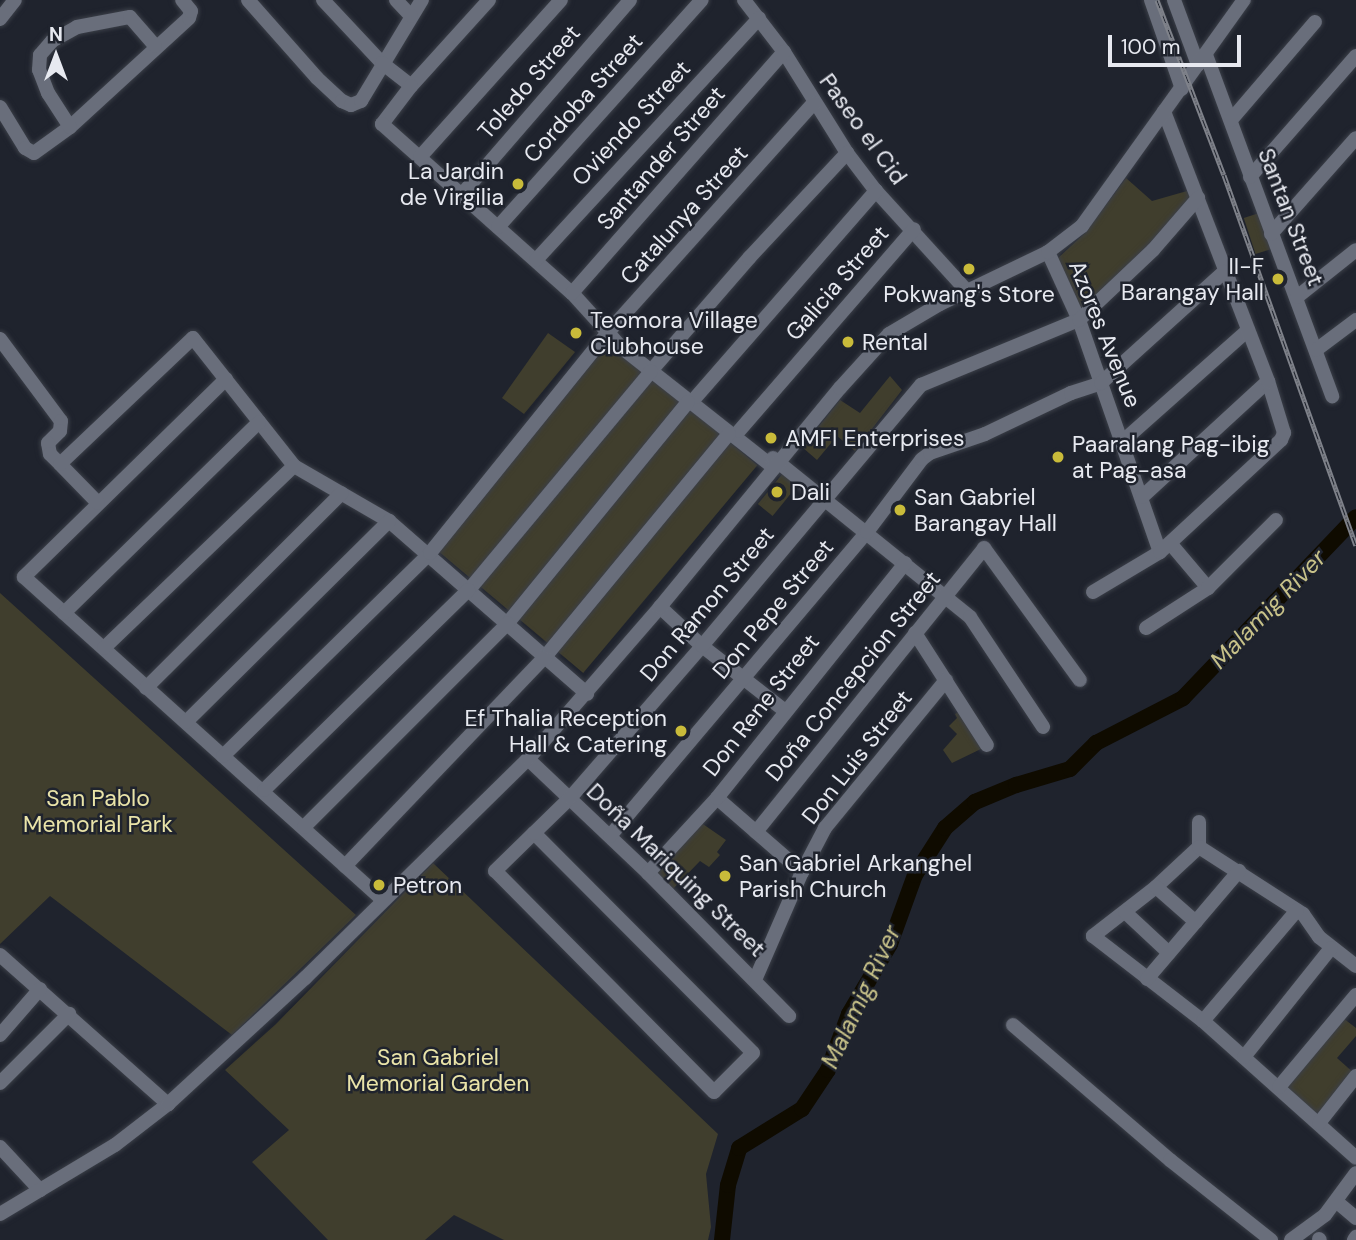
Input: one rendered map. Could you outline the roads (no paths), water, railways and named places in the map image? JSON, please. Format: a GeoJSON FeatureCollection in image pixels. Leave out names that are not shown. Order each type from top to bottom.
{"type":"FeatureCollection","features":[{"type":"Feature","properties":{"kind":"street"},"geometry":{"type":"LineString","coordinates":[[0,19],[15,0]]}},
{"type":"Feature","properties":{"kind":"street"},"geometry":{"type":"LineString","coordinates":[[0,107],[30,152],[70,127],[155,46],[189,18],[191,11],[182,0]]}},
{"type":"Feature","properties":{"kind":"street"},"geometry":{"type":"LineString","coordinates":[[248,0],[284,43],[342,101],[351,105],[361,101],[422,0]]}},
{"type":"Feature","properties":{"kind":"street"},"geometry":{"type":"LineString","coordinates":[[323,0],[382,63],[411,86]]}},
{"type":"Feature","properties":{"kind":"street"},"geometry":{"type":"LineString","coordinates":[[396,0],[411,16]]}},
{"type":"Feature","properties":{"kind":"street"},"geometry":{"type":"LineString","coordinates":[[489,0],[411,86],[382,124],[463,193],[572,293],[607,330],[734,433],[867,532],[970,617],[1043,727]]}},
{"type":"Feature","properties":{"kind":"street"},"geometry":{"type":"LineString","coordinates":[[420,157],[561,0]]}},
{"type":"Feature","properties":{"kind":"street","name":"Toledo Street"},"geometry":{"type":"LineString","coordinates":[[463,193],[630,0]]}},
{"type":"Feature","properties":{"kind":"street","name":"Cordoba Street"},"geometry":{"type":"LineString","coordinates":[[498,227],[702,0]]}},
{"type":"Feature","properties":{"kind":"street","name":"Paseo el Cid"},"geometry":{"type":"LineString","coordinates":[[744,0],[784,52],[847,153],[876,191],[914,229],[968,292]]}},
{"type":"Feature","properties":{"kind":"street"},"geometry":{"type":"LineString","coordinates":[[1151,0],[1185,84]]}},
{"type":"Feature","properties":{"kind":"street","name":"Santan Street"},"geometry":{"type":"LineString","coordinates":[[1174,0],[1231,120],[1332,396]]}},
{"type":"Feature","properties":{"kind":"street"},"geometry":{"type":"LineString","coordinates":[[0,1214],[115,1144],[167,1104],[304,978],[528,759],[587,694],[776,465],[889,334],[915,317],[1048,252],[1082,226],[1244,0]]}},
{"type":"Feature","properties":{"kind":"street"},"geometry":{"type":"LineString","coordinates":[[70,127],[48,93],[39,70],[40,55],[52,41],[77,27],[130,17],[155,46]]}},
{"type":"Feature","properties":{"kind":"street","name":"Oviendo Street"},"geometry":{"type":"LineString","coordinates":[[536,260],[759,18]]}},
{"type":"Feature","properties":{"kind":"street"},"geometry":{"type":"LineString","coordinates":[[1231,120],[1315,22]]}},
{"type":"Feature","properties":{"kind":"street","name":"Santander Street"},"geometry":{"type":"LineString","coordinates":[[572,293],[784,52]]}},
{"type":"Feature","properties":{"kind":"street"},"geometry":{"type":"LineString","coordinates":[[1250,177],[1356,55]]}},
{"type":"Feature","properties":{"kind":"street","name":"Catalunya Street"},"geometry":{"type":"LineString","coordinates":[[223,756],[430,553],[607,330],[814,103]]}},
{"type":"Feature","properties":{"kind":"street"},"geometry":{"type":"LineString","coordinates":[[1093,592],[1165,548],[1283,437],[1283,426],[1268,381],[1164,111]]}},
{"type":"Feature","properties":{"kind":"street"},"geometry":{"type":"LineString","coordinates":[[1271,234],[1356,138]]}},
{"type":"Feature","properties":{"kind":"street"},"geometry":{"type":"LineString","coordinates":[[264,790],[471,587],[653,368],[847,153]]}},
{"type":"Feature","properties":{"kind":"street"},"geometry":{"type":"LineString","coordinates":[[304,827],[510,621],[692,400],[876,191]]}},
{"type":"Feature","properties":{"kind":"street"},"geometry":{"type":"LineString","coordinates":[[1079,320],[1153,250],[1198,198]]}},
{"type":"Feature","properties":{"kind":"street","name":"Galicia Street"},"geometry":{"type":"LineString","coordinates":[[345,866],[546,655],[734,433],[914,229]]}},
{"type":"Feature","properties":{"kind":"street"},"geometry":{"type":"LineString","coordinates":[[1297,297],[1356,250]]}},
{"type":"Feature","properties":{"kind":"street","name":"Azores Avenue"},"geometry":{"type":"LineString","coordinates":[[1048,252],[1079,320],[1142,497],[1165,548]]}},
{"type":"Feature","properties":{"kind":"street"},"geometry":{"type":"LineString","coordinates":[[1101,383],[1224,272]]}},
{"type":"Feature","properties":{"kind":"street","name":"Don Ramon Street"},"geometry":{"type":"LineString","coordinates":[[534,833],[753,1053],[714,1092],[495,871],[534,833],[570,799],[921,385],[1079,320]]}},
{"type":"Feature","properties":{"kind":"street"},"geometry":{"type":"LineString","coordinates":[[1316,350],[1356,320]]}},
{"type":"Feature","properties":{"kind":"street"},"geometry":{"type":"LineString","coordinates":[[1123,440],[1248,330]]}},
{"type":"Feature","properties":{"kind":"street"},"geometry":{"type":"LineString","coordinates":[[60,464],[193,338],[295,466],[389,521],[430,553],[510,621],[587,694]]}},
{"type":"Feature","properties":{"kind":"street"},"geometry":{"type":"LineString","coordinates":[[0,339],[61,421],[60,431],[48,443],[50,454],[98,503]]}},
{"type":"Feature","properties":{"kind":"street"},"geometry":{"type":"LineString","coordinates":[[226,379],[24,577],[264,790],[383,900]]}},
{"type":"Feature","properties":{"kind":"street"},"geometry":{"type":"LineString","coordinates":[[1142,497],[1268,381]]}},
{"type":"Feature","properties":{"kind":"street","name":"Don Pepe Street"},"geometry":{"type":"LineString","coordinates":[[611,836],[867,532],[922,459],[930,453],[985,434],[1071,393],[1101,383]]}},
{"type":"Feature","properties":{"kind":"street"},"geometry":{"type":"LineString","coordinates":[[64,612],[259,422]]}},
{"type":"Feature","properties":{"kind":"street"},"geometry":{"type":"LineString","coordinates":[[104,648],[295,466]]}},
{"type":"Feature","properties":{"kind":"street"},"geometry":{"type":"LineString","coordinates":[[146,688],[342,493]]}},
{"type":"Feature","properties":{"kind":"street"},"geometry":{"type":"LineString","coordinates":[[1146,628],[1208,588],[1276,520]]}},
{"type":"Feature","properties":{"kind":"street"},"geometry":{"type":"LineString","coordinates":[[186,722],[389,521]]}},
{"type":"Feature","properties":{"kind":"street","name":"Doña Concepcion Street"},"geometry":{"type":"LineString","coordinates":[[756,832],[984,548],[1080,680]]}},
{"type":"Feature","properties":{"kind":"street"},"geometry":{"type":"LineString","coordinates":[[1165,548],[1208,588]]}},
{"type":"Feature","properties":{"kind":"street","name":"Don Rene Street"},"geometry":{"type":"LineString","coordinates":[[648,873],[716,798],[784,710],[905,563]]}},
{"type":"Feature","properties":{"kind":"street"},"geometry":{"type":"LineString","coordinates":[[660,607],[702,646],[784,710]]}},
{"type":"Feature","properties":{"kind":"street"},"geometry":{"type":"LineString","coordinates":[[915,633],[987,745]]}},
{"type":"Feature","properties":{"kind":"street","name":"Don Luis Street"},"geometry":{"type":"LineString","coordinates":[[755,980],[802,872],[831,821],[886,758],[946,680]]}},
{"type":"Feature","properties":{"kind":"street","name":"Doña Mariquing Street"},"geometry":{"type":"LineString","coordinates":[[528,759],[611,836],[789,1016]]}},
{"type":"Feature","properties":{"kind":"street"},"geometry":{"type":"LineString","coordinates":[[716,798],[802,872]]}},
{"type":"Feature","properties":{"kind":"street"},"geometry":{"type":"LineString","coordinates":[[1199,822],[1199,847],[1156,887],[1093,936],[1203,1021],[1356,1158]]}},
{"type":"Feature","properties":{"kind":"street"},"geometry":{"type":"LineString","coordinates":[[1199,847],[1297,910],[1331,948],[1356,966]]}},
{"type":"Feature","properties":{"kind":"street"},"geometry":{"type":"LineString","coordinates":[[1147,979],[1239,871]]}},
{"type":"Feature","properties":{"kind":"street"},"geometry":{"type":"LineString","coordinates":[[1156,887],[1196,922]]}},
{"type":"Feature","properties":{"kind":"street"},"geometry":{"type":"LineString","coordinates":[[1203,1021],[1297,910]]}},
{"type":"Feature","properties":{"kind":"street"},"geometry":{"type":"LineString","coordinates":[[1125,912],[1168,954]]}},
{"type":"Feature","properties":{"kind":"street"},"geometry":{"type":"LineString","coordinates":[[1244,1057],[1331,948]]}},
{"type":"Feature","properties":{"kind":"street"},"geometry":{"type":"LineString","coordinates":[[0,954],[167,1104]]}},
{"type":"Feature","properties":{"kind":"street"},"geometry":{"type":"LineString","coordinates":[[0,1035],[40,989]]}},
{"type":"Feature","properties":{"kind":"street"},"geometry":{"type":"LineString","coordinates":[[1279,1087],[1356,995]]}},
{"type":"Feature","properties":{"kind":"street"},"geometry":{"type":"LineString","coordinates":[[0,1083],[69,1014]]}},
{"type":"Feature","properties":{"kind":"street"},"geometry":{"type":"LineString","coordinates":[[1013,1025],[1170,1160],[1270,1240]]}},
{"type":"Feature","properties":{"kind":"street"},"geometry":{"type":"LineString","coordinates":[[1319,1123],[1356,1076]]}},
{"type":"Feature","properties":{"kind":"street"},"geometry":{"type":"LineString","coordinates":[[0,1147],[40,1190]]}},
{"type":"Feature","properties":{"kind":"street"},"geometry":{"type":"LineString","coordinates":[[1291,1240],[1315,1225],[1337,1202],[1356,1172]]}},
{"type":"Feature","properties":{"kind":"street"},"geometry":{"type":"LineString","coordinates":[[1337,1202],[1356,1218]]}},
{"type":"Feature","properties":{"kind":"waterway","name":"Malamig River"},"geometry":{"type":"LineString","coordinates":[[722,1240],[728,1185],[739,1148],[802,1109],[828,1070],[849,1014],[890,944],[915,875],[945,828],[975,802],[1016,785],[1070,769],[1096,743],[1183,698],[1356,517]]}},
{"type":"Feature","properties":{"kind":"railway"},"geometry":{"type":"LineString","coordinates":[[1157,0],[1224,175],[1356,545]]}},
{"type":"Feature","properties":{"kind":"place","name":"La Jardin de Virgilia"},"geometry":{"type":"Point","coordinates":[518,184]}},
{"type":"Feature","properties":{"kind":"place","name":"Pokwang's Store"},"geometry":{"type":"Point","coordinates":[969,269]}},
{"type":"Feature","properties":{"kind":"place","name":"II-F Barangay Hall"},"geometry":{"type":"Point","coordinates":[1278,279]}},
{"type":"Feature","properties":{"kind":"place","name":"Teomora Village Clubhouse"},"geometry":{"type":"Point","coordinates":[576,333]}},
{"type":"Feature","properties":{"kind":"place","name":"Rental"},"geometry":{"type":"Point","coordinates":[848,342]}},
{"type":"Feature","properties":{"kind":"place","name":"AMFI Enterprises"},"geometry":{"type":"Point","coordinates":[771,438]}},
{"type":"Feature","properties":{"kind":"place","name":"Paaralang Pag-ibig at Pag-asa"},"geometry":{"type":"Point","coordinates":[1058,457]}},
{"type":"Feature","properties":{"kind":"place","name":"Dali"},"geometry":{"type":"Point","coordinates":[777,492]}},
{"type":"Feature","properties":{"kind":"place","name":"San Gabriel Barangay Hall"},"geometry":{"type":"Point","coordinates":[900,510]}},
{"type":"Feature","properties":{"kind":"place","name":"Ef Thalia Reception Hall & Catering"},"geometry":{"type":"Point","coordinates":[681,731]}},
{"type":"Feature","properties":{"kind":"place","name":"San Gabriel Arkanghel Parish Church"},"geometry":{"type":"Point","coordinates":[725,876]}},
{"type":"Feature","properties":{"kind":"place","name":"Petron"},"geometry":{"type":"Point","coordinates":[379,885]}},
{"type":"Feature","properties":{"kind":"park label","name":"San Pablo Memorial Park"},"geometry":{"type":"Point","coordinates":[98,811]}},
{"type":"Feature","properties":{"kind":"park label","name":"San Gabriel Memorial Garden"},"geometry":{"type":"Point","coordinates":[438,1070]}}]}
